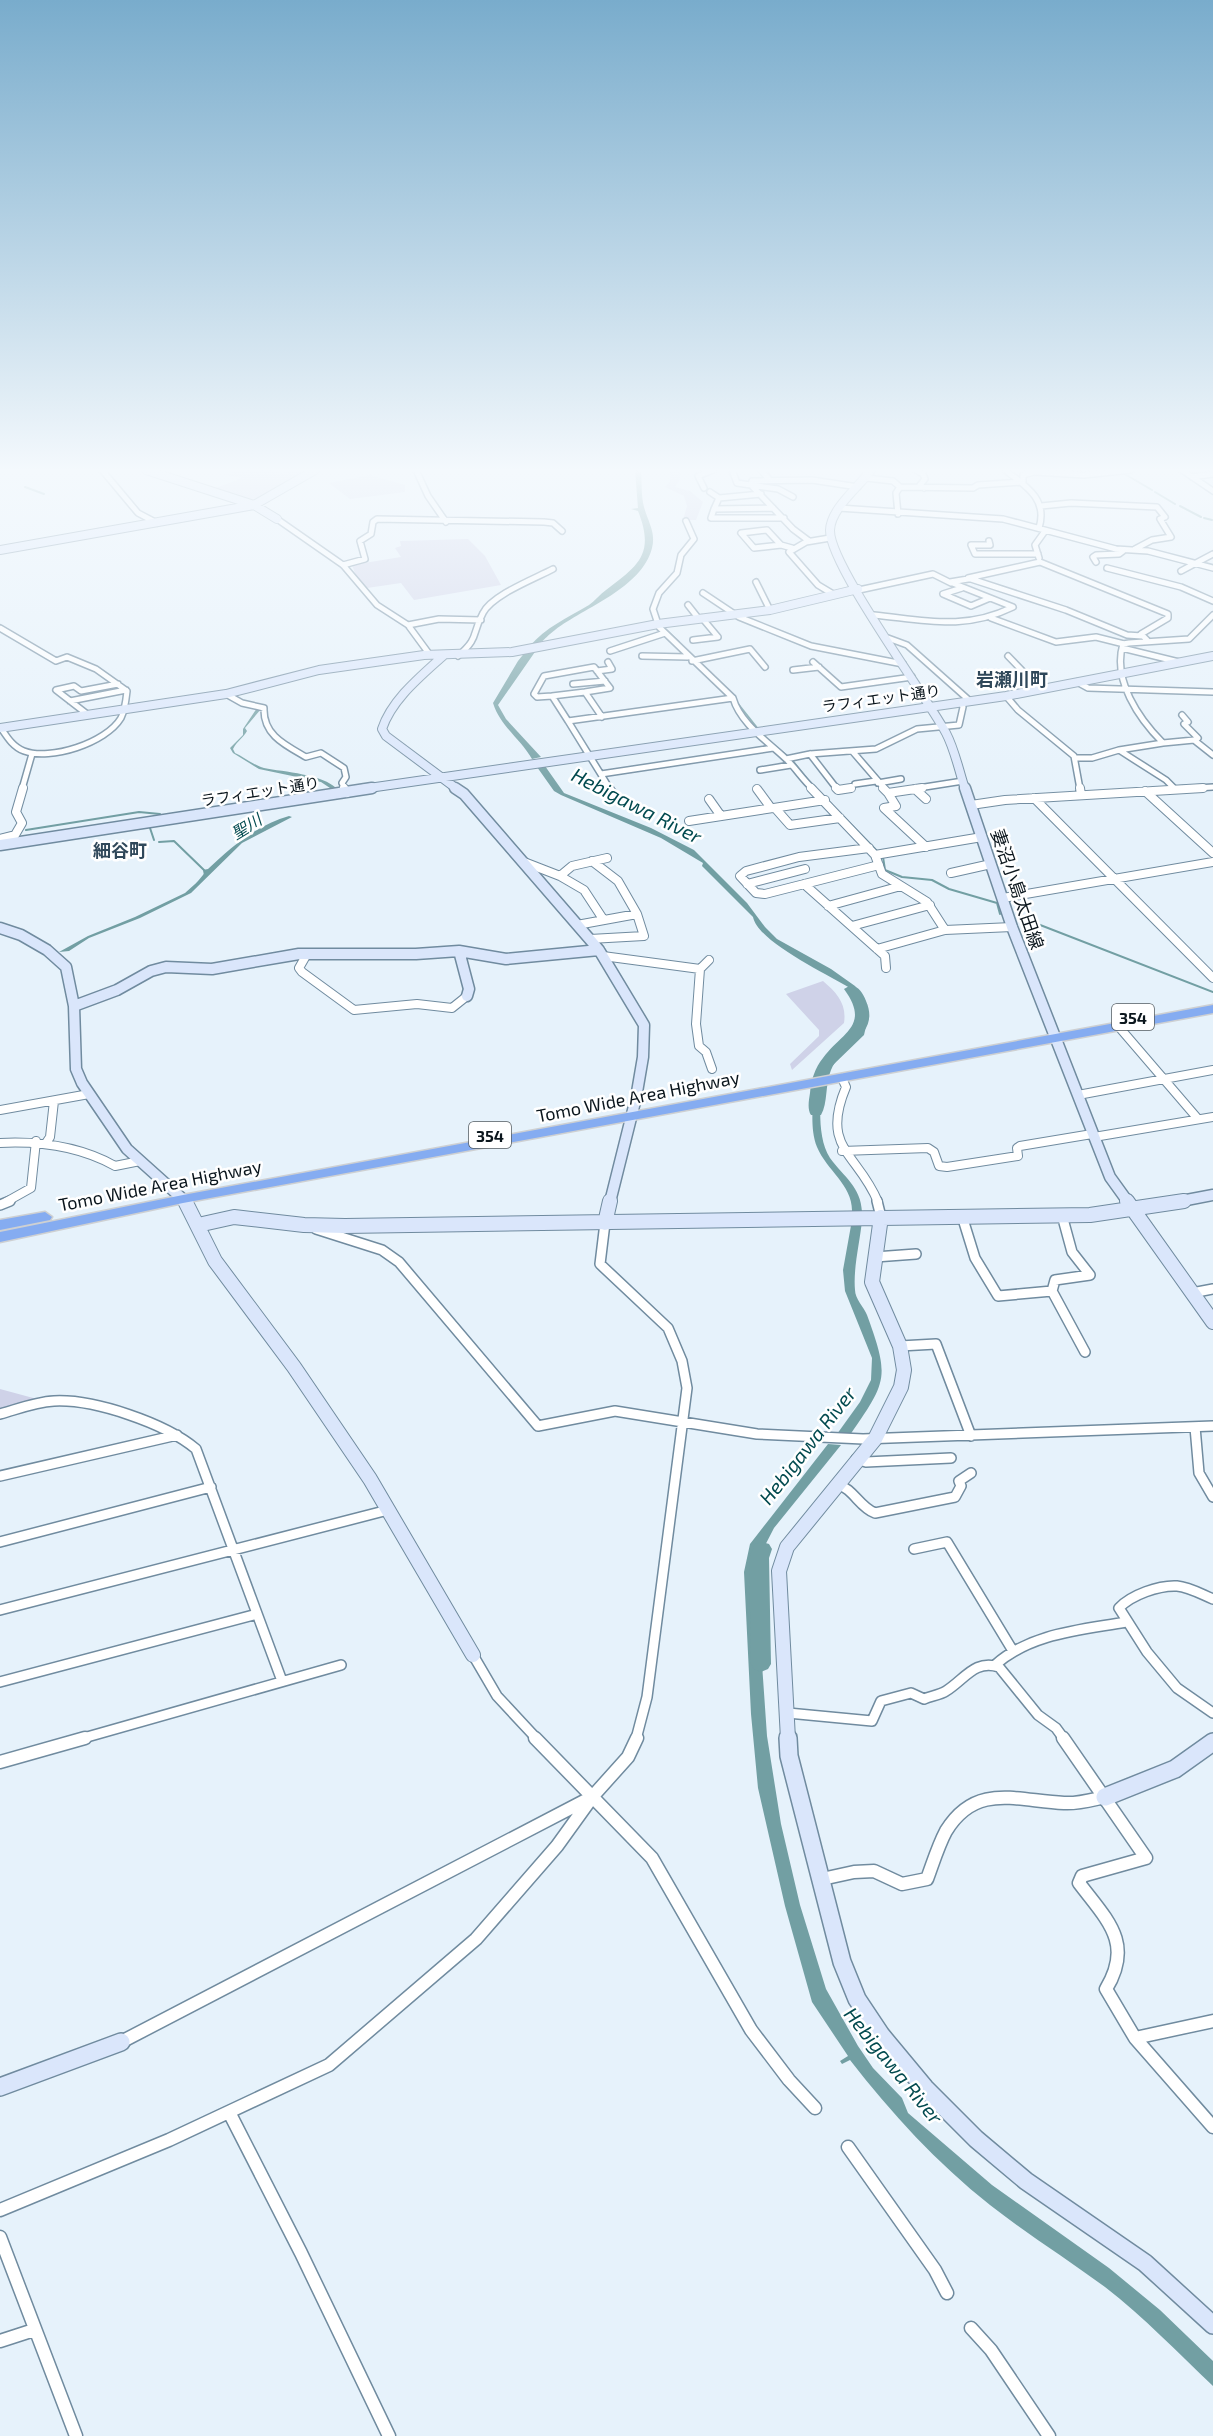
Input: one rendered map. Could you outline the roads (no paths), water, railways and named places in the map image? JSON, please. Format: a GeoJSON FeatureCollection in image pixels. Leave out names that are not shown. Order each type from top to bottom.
{"type":"FeatureCollection","features":[{"type":"Feature","properties":{"kind":"highway","name":"Tomo Wide Area Highway"},"geometry":{"type":"LineString","coordinates":[[0,1225],[180,1196],[842,1075],[1055,1035],[1213,1002]]}},
{"type":"Feature","properties":{"kind":"highway","name":"Tomo Wide Area Highway"},"geometry":{"type":"LineString","coordinates":[[1055,1035],[1119,1027],[1213,1009]]}},
{"type":"Feature","properties":{"kind":"highway","name":"Tomo Wide Area Highway"},"geometry":{"type":"LineString","coordinates":[[0,1237],[180,1196]]}},
{"type":"Feature","properties":{"kind":"street"},"geometry":{"type":"LineString","coordinates":[[358,584],[377,605],[408,625],[430,655]]}},
{"type":"Feature","properties":{"kind":"street"},"geometry":{"type":"LineString","coordinates":[[458,656],[473,642],[483,612],[499,596],[524,584]]}},
{"type":"Feature","properties":{"kind":"street"},"geometry":{"type":"LineString","coordinates":[[667,584],[659,593],[653,609],[658,624],[665,633],[733,698],[735,705],[755,731],[789,762],[869,848],[875,855],[882,874],[930,905],[945,930]]}},
{"type":"Feature","properties":{"kind":"street"},"geometry":{"type":"LineString","coordinates":[[757,584],[770,610]]}},
{"type":"Feature","properties":{"kind":"street"},"geometry":{"type":"LineString","coordinates":[[817,584],[833,594]]}},
{"type":"Feature","properties":{"kind":"street","name":"妻沼小島太田線"},"geometry":{"type":"LineString","coordinates":[[854,584],[943,727],[1012,927],[1110,1177],[1213,1322]]}},
{"type":"Feature","properties":{"kind":"street"},"geometry":{"type":"LineString","coordinates":[[0,728],[226,694],[310,672],[430,655],[458,656],[518,651],[658,624],[770,610],[833,594],[888,584]]}},
{"type":"Feature","properties":{"kind":"street"},"geometry":{"type":"LineString","coordinates":[[874,615],[953,625],[991,618],[1013,606],[952,584]]}},
{"type":"Feature","properties":{"kind":"street"},"geometry":{"type":"LineString","coordinates":[[983,584],[1066,610],[1127,635],[1145,638],[1189,639],[1213,615]]}},
{"type":"Feature","properties":{"kind":"street"},"geometry":{"type":"LineString","coordinates":[[1093,584],[1168,614],[1168,618],[1141,634],[1145,638]]}},
{"type":"Feature","properties":{"kind":"street"},"geometry":{"type":"LineString","coordinates":[[1168,584],[1213,601]]}},
{"type":"Feature","properties":{"kind":"street"},"geometry":{"type":"LineString","coordinates":[[962,588],[943,594],[971,606],[990,598]]}},
{"type":"Feature","properties":{"kind":"street"},"geometry":{"type":"LineString","coordinates":[[703,593],[711,602],[811,646],[903,663]]}},
{"type":"Feature","properties":{"kind":"street"},"geometry":{"type":"LineString","coordinates":[[688,605],[718,637],[693,640]]}},
{"type":"Feature","properties":{"kind":"street"},"geometry":{"type":"LineString","coordinates":[[991,618],[1056,642],[1096,637],[1179,662]]}},
{"type":"Feature","properties":{"kind":"street"},"geometry":{"type":"LineString","coordinates":[[408,625],[439,619],[481,620]]}},
{"type":"Feature","properties":{"kind":"street"},"geometry":{"type":"LineString","coordinates":[[0,628],[57,661],[67,657],[96,669],[126,690]]}},
{"type":"Feature","properties":{"kind":"street"},"geometry":{"type":"LineString","coordinates":[[610,651],[665,633]]}},
{"type":"Feature","properties":{"kind":"street"},"geometry":{"type":"LineString","coordinates":[[760,770],[810,754],[876,750],[917,729],[959,725],[965,702],[907,645],[888,638]]}},
{"type":"Feature","properties":{"kind":"street"},"geometry":{"type":"LineString","coordinates":[[1123,646],[1145,638]]}},
{"type":"Feature","properties":{"kind":"street"},"geometry":{"type":"LineString","coordinates":[[1123,646],[1121,661],[1126,689],[1138,716],[1163,743]]}},
{"type":"Feature","properties":{"kind":"street"},"geometry":{"type":"LineString","coordinates":[[642,656],[690,659],[750,649],[765,667]]}},
{"type":"Feature","properties":{"kind":"street"},"geometry":{"type":"LineString","coordinates":[[0,2210],[230,2114],[329,2066],[476,1939],[557,1846],[593,1796],[621,1767],[638,1736],[647,1697],[687,1388],[682,1361],[668,1328],[659,1317],[600,1264],[605,1223],[643,1057],[644,1025],[601,953],[464,794],[387,736],[382,729],[386,717],[411,686],[444,655]]}},
{"type":"Feature","properties":{"kind":"street"},"geometry":{"type":"LineString","coordinates":[[1008,656],[1041,689]]}},
{"type":"Feature","properties":{"kind":"street","name":"ラフィエット通り"},"geometry":{"type":"LineString","coordinates":[[0,845],[551,760],[1006,696],[1213,656]]}},
{"type":"Feature","properties":{"kind":"street"},"geometry":{"type":"LineString","coordinates":[[597,671],[612,669],[608,662]]}},
{"type":"Feature","properties":{"kind":"street"},"geometry":{"type":"LineString","coordinates":[[813,662],[841,687],[912,677]]}},
{"type":"Feature","properties":{"kind":"street"},"geometry":{"type":"LineString","coordinates":[[589,667],[594,667],[605,681],[610,688],[552,696],[537,697],[534,694],[544,676],[589,667]]}},
{"type":"Feature","properties":{"kind":"street"},"geometry":{"type":"LineString","coordinates":[[794,670],[819,667]]}},
{"type":"Feature","properties":{"kind":"street"},"geometry":{"type":"LineString","coordinates":[[573,684],[605,681]]}},
{"type":"Feature","properties":{"kind":"street"},"geometry":{"type":"LineString","coordinates":[[1077,682],[1088,688],[1213,692]]}},
{"type":"Feature","properties":{"kind":"street"},"geometry":{"type":"LineString","coordinates":[[87,714],[56,690],[74,686],[81,691],[118,684]]}},
{"type":"Feature","properties":{"kind":"street"},"geometry":{"type":"LineString","coordinates":[[70,701],[126,690]]}},
{"type":"Feature","properties":{"kind":"street"},"geometry":{"type":"LineString","coordinates":[[0,728],[20,750],[32,754],[76,749],[118,722],[125,708],[126,690]]}},
{"type":"Feature","properties":{"kind":"street"},"geometry":{"type":"LineString","coordinates":[[585,692],[602,717]]}},
{"type":"Feature","properties":{"kind":"street"},"geometry":{"type":"LineString","coordinates":[[226,694],[242,703],[264,708],[265,725],[274,738],[306,757],[321,753],[344,768],[346,777],[342,783],[347,793]]}},
{"type":"Feature","properties":{"kind":"street"},"geometry":{"type":"LineString","coordinates":[[552,696],[614,795]]}},
{"type":"Feature","properties":{"kind":"street"},"geometry":{"type":"LineString","coordinates":[[1006,696],[1011,704],[1076,758],[1092,758],[1119,750],[1198,738],[1185,724],[1188,722],[1182,715]]}},
{"type":"Feature","properties":{"kind":"street"},"geometry":{"type":"LineString","coordinates":[[568,721],[733,698]]}},
{"type":"Feature","properties":{"kind":"street"},"geometry":{"type":"LineString","coordinates":[[1194,740],[1213,755]]}},
{"type":"Feature","properties":{"kind":"street"},"geometry":{"type":"LineString","coordinates":[[601,774],[773,748]]}},
{"type":"Feature","properties":{"kind":"street"},"geometry":{"type":"LineString","coordinates":[[1119,750],[1176,789]]}},
{"type":"Feature","properties":{"kind":"street"},"geometry":{"type":"LineString","coordinates":[[853,752],[896,806],[884,808],[926,847]]}},
{"type":"Feature","properties":{"kind":"street"},"geometry":{"type":"LineString","coordinates":[[0,838],[15,835],[22,823],[16,812],[32,754]]}},
{"type":"Feature","properties":{"kind":"street"},"geometry":{"type":"LineString","coordinates":[[810,754],[838,790]]}},
{"type":"Feature","properties":{"kind":"street"},"geometry":{"type":"LineString","coordinates":[[1076,758],[1074,762],[1081,795]]}},
{"type":"Feature","properties":{"kind":"street"},"geometry":{"type":"LineString","coordinates":[[816,793],[901,779]]}},
{"type":"Feature","properties":{"kind":"street"},"geometry":{"type":"LineString","coordinates":[[888,794],[963,781]]}},
{"type":"Feature","properties":{"kind":"street"},"geometry":{"type":"LineString","coordinates":[[971,805],[1034,798],[1213,787]]}},
{"type":"Feature","properties":{"kind":"street"},"geometry":{"type":"LineString","coordinates":[[758,789],[790,825],[840,818]]}},
{"type":"Feature","properties":{"kind":"street"},"geometry":{"type":"LineString","coordinates":[[915,789],[926,799]]}},
{"type":"Feature","properties":{"kind":"street"},"geometry":{"type":"LineString","coordinates":[[1145,791],[1213,853]]}},
{"type":"Feature","properties":{"kind":"street"},"geometry":{"type":"LineString","coordinates":[[1034,798],[1213,978]]}},
{"type":"Feature","properties":{"kind":"street"},"geometry":{"type":"LineString","coordinates":[[709,799],[721,816]]}},
{"type":"Feature","properties":{"kind":"street"},"geometry":{"type":"LineString","coordinates":[[689,821],[825,800]]}},
{"type":"Feature","properties":{"kind":"street"},"geometry":{"type":"LineString","coordinates":[[875,855],[982,837]]}},
{"type":"Feature","properties":{"kind":"street"},"geometry":{"type":"LineString","coordinates":[[869,848],[792,859],[742,872],[740,876],[760,894],[879,865]]}},
{"type":"Feature","properties":{"kind":"street"},"geometry":{"type":"LineString","coordinates":[[560,876],[572,866],[607,858]]}},
{"type":"Feature","properties":{"kind":"street"},"geometry":{"type":"LineString","coordinates":[[792,859],[818,880]]}},
{"type":"Feature","properties":{"kind":"street"},"geometry":{"type":"LineString","coordinates":[[523,861],[560,876],[584,890],[603,919]]}},
{"type":"Feature","properties":{"kind":"street"},"geometry":{"type":"LineString","coordinates":[[590,939],[644,936],[637,914],[618,880],[592,861]]}},
{"type":"Feature","properties":{"kind":"street"},"geometry":{"type":"LineString","coordinates":[[1003,898],[1213,862]]}},
{"type":"Feature","properties":{"kind":"street"},"geometry":{"type":"LineString","coordinates":[[951,873],[991,864]]}},
{"type":"Feature","properties":{"kind":"street"},"geometry":{"type":"LineString","coordinates":[[747,884],[805,869]]}},
{"type":"Feature","properties":{"kind":"street"},"geometry":{"type":"LineString","coordinates":[[804,884],[877,949],[887,960],[886,968]]}},
{"type":"Feature","properties":{"kind":"street"},"geometry":{"type":"LineString","coordinates":[[828,906],[901,886]]}},
{"type":"Feature","properties":{"kind":"street"},"geometry":{"type":"LineString","coordinates":[[852,926],[930,905]]}},
{"type":"Feature","properties":{"kind":"street"},"geometry":{"type":"LineString","coordinates":[[577,925],[637,914]]}},
{"type":"Feature","properties":{"kind":"street"},"geometry":{"type":"LineString","coordinates":[[877,949],[945,930],[1012,927]]}},
{"type":"Feature","properties":{"kind":"street"},"geometry":{"type":"LineString","coordinates":[[0,928],[33,942],[58,958],[70,978],[74,1006],[76,1069],[89,1094],[127,1149],[180,1196],[198,1225],[215,1261],[294,1367],[388,1510],[497,1696],[652,1858],[751,2030],[789,2080],[815,2108]]}},
{"type":"Feature","properties":{"kind":"street"},"geometry":{"type":"LineString","coordinates":[[74,1006],[117,990],[145,973],[166,967],[212,969],[266,958],[307,954],[399,955],[459,951],[507,959],[601,953],[700,969]]}},
{"type":"Feature","properties":{"kind":"street"},"geometry":{"type":"LineString","coordinates":[[307,954],[299,968],[306,978],[320,983],[354,1010],[417,1004],[452,1008],[459,1005],[467,996],[469,989],[459,951]]}},
{"type":"Feature","properties":{"kind":"street"},"geometry":{"type":"LineString","coordinates":[[709,960],[700,969],[696,1024],[699,1046],[706,1052],[712,1069]]}},
{"type":"Feature","properties":{"kind":"street"},"geometry":{"type":"LineString","coordinates":[[1119,1027],[1164,1079],[1213,1126]]}},
{"type":"Feature","properties":{"kind":"street"},"geometry":{"type":"LineString","coordinates":[[1078,1095],[1213,1070]]}},
{"type":"Feature","properties":{"kind":"street"},"geometry":{"type":"LineString","coordinates":[[842,1075],[846,1087],[838,1106],[837,1118],[842,1151],[871,1187],[878,1217],[872,1272],[874,1287],[900,1346],[904,1370],[902,1387],[869,1439],[856,1459],[791,1540],[781,1561],[789,1756],[842,1962],[857,1999],[881,2035],[925,2088],[976,2139],[1019,2174],[1138,2257],[1213,2325]]}},
{"type":"Feature","properties":{"kind":"street"},"geometry":{"type":"LineString","coordinates":[[0,1110],[89,1094]]}},
{"type":"Feature","properties":{"kind":"street"},"geometry":{"type":"LineString","coordinates":[[46,1143],[50,1137],[54,1101]]}},
{"type":"Feature","properties":{"kind":"street"},"geometry":{"type":"LineString","coordinates":[[842,1151],[930,1148],[939,1166],[947,1167],[1018,1156],[1017,1148],[1020,1146],[1206,1118]]}},
{"type":"Feature","properties":{"kind":"street"},"geometry":{"type":"LineString","coordinates":[[0,1143],[36,1141],[46,1143],[99,1157],[115,1166],[140,1161]]}},
{"type":"Feature","properties":{"kind":"street"},"geometry":{"type":"LineString","coordinates":[[0,1205],[29,1191],[33,1185],[32,1149],[36,1141]]}},
{"type":"Feature","properties":{"kind":"street"},"geometry":{"type":"LineString","coordinates":[[198,1225],[234,1217],[304,1225],[1058,1216],[1133,1211],[1213,1195]]}},
{"type":"Feature","properties":{"kind":"street"},"geometry":{"type":"LineString","coordinates":[[962,1216],[968,1248],[983,1276],[998,1296],[1052,1291]]}},
{"type":"Feature","properties":{"kind":"street"},"geometry":{"type":"LineString","coordinates":[[1058,1216],[1063,1219],[1072,1252],[1090,1275],[1055,1280],[1052,1291],[1085,1352]]}},
{"type":"Feature","properties":{"kind":"street"},"geometry":{"type":"LineString","coordinates":[[304,1225],[382,1250],[399,1262],[538,1426],[615,1411],[757,1434],[816,1438],[971,1436],[1213,1426]]}},
{"type":"Feature","properties":{"kind":"street"},"geometry":{"type":"LineString","coordinates":[[875,1257],[916,1254]]}},
{"type":"Feature","properties":{"kind":"street"},"geometry":{"type":"LineString","coordinates":[[1192,1293],[1213,1289]]}},
{"type":"Feature","properties":{"kind":"street"},"geometry":{"type":"LineString","coordinates":[[900,1346],[936,1344],[971,1436]]}},
{"type":"Feature","properties":{"kind":"street"},"geometry":{"type":"LineString","coordinates":[[0,1414],[61,1401],[154,1424],[177,1434],[196,1449],[236,1551],[282,1681]]}},
{"type":"Feature","properties":{"kind":"street"},"geometry":{"type":"LineString","coordinates":[[1195,1426],[1198,1471],[1205,1489],[1213,1497]]}},
{"type":"Feature","properties":{"kind":"street"},"geometry":{"type":"LineString","coordinates":[[0,1476],[177,1434]]}},
{"type":"Feature","properties":{"kind":"street"},"geometry":{"type":"LineString","coordinates":[[856,1459],[866,1462],[951,1458]]}},
{"type":"Feature","properties":{"kind":"street"},"geometry":{"type":"LineString","coordinates":[[836,1484],[843,1485],[870,1512],[875,1513],[956,1497],[961,1486],[959,1480],[971,1473]]}},
{"type":"Feature","properties":{"kind":"street"},"geometry":{"type":"LineString","coordinates":[[0,1542],[211,1487]]}},
{"type":"Feature","properties":{"kind":"street"},"geometry":{"type":"LineString","coordinates":[[0,1610],[388,1510]]}},
{"type":"Feature","properties":{"kind":"street"},"geometry":{"type":"LineString","coordinates":[[914,1548],[947,1542],[1013,1651]]}},
{"type":"Feature","properties":{"kind":"street"},"geometry":{"type":"LineString","coordinates":[[1213,1599],[1178,1586],[1142,1594],[1122,1603],[1119,1608],[1126,1622],[1177,1688],[1213,1713]]}},
{"type":"Feature","properties":{"kind":"street"},"geometry":{"type":"LineString","coordinates":[[0,1683],[258,1614]]}},
{"type":"Feature","properties":{"kind":"street"},"geometry":{"type":"LineString","coordinates":[[788,1713],[872,1721],[881,1701],[911,1693],[924,1699],[946,1691],[966,1672],[986,1665],[995,1665],[1013,1651],[1055,1635],[1126,1622]]}},
{"type":"Feature","properties":{"kind":"street"},"geometry":{"type":"LineString","coordinates":[[0,1762],[341,1665]]}},
{"type":"Feature","properties":{"kind":"street"},"geometry":{"type":"LineString","coordinates":[[995,1665],[1038,1715],[1056,1728],[1146,1858],[1082,1876],[1078,1883],[1118,1936],[1121,1951],[1115,1977],[1106,1989],[1135,2038],[1213,2127]]}},
{"type":"Feature","properties":{"kind":"street"},"geometry":{"type":"LineString","coordinates":[[822,1879],[854,1871],[876,1871],[899,1884],[914,1885],[927,1879],[946,1832],[963,1811],[990,1797],[1007,1795],[1060,1803],[1078,1803],[1105,1797],[1166,1776],[1194,1759],[1213,1742]]}},
{"type":"Feature","properties":{"kind":"street"},"geometry":{"type":"LineString","coordinates":[[0,2087],[121,2042],[593,1796]]}},
{"type":"Feature","properties":{"kind":"street"},"geometry":{"type":"LineString","coordinates":[[1135,2038],[1213,2021]]}},
{"type":"Feature","properties":{"kind":"street"},"geometry":{"type":"LineString","coordinates":[[230,2114],[301,2253],[389,2436]]}},
{"type":"Feature","properties":{"kind":"street"},"geometry":{"type":"LineString","coordinates":[[848,2147],[935,2270],[947,2293]]}},
{"type":"Feature","properties":{"kind":"street"},"geometry":{"type":"LineString","coordinates":[[0,2237],[76,2436]]}},
{"type":"Feature","properties":{"kind":"street"},"geometry":{"type":"LineString","coordinates":[[971,2328],[991,2350],[1049,2436]]}},
{"type":"Feature","properties":{"kind":"street"},"geometry":{"type":"LineString","coordinates":[[0,2341],[34,2330]]}},
{"type":"Feature","properties":{"kind":"waterway"},"geometry":{"type":"LineString","coordinates":[[663,627],[679,642]]}},
{"type":"Feature","properties":{"kind":"waterway"},"geometry":{"type":"LineString","coordinates":[[698,661],[711,673]]}},
{"type":"Feature","properties":{"kind":"waterway"},"geometry":{"type":"LineString","coordinates":[[724,686],[758,729]]}},
{"type":"Feature","properties":{"kind":"waterway"},"geometry":{"type":"LineString","coordinates":[[768,740],[792,760],[812,785],[883,857],[885,870],[902,877],[932,880],[949,889],[997,903],[1000,914]]}},
{"type":"Feature","properties":{"kind":"waterway"},"geometry":{"type":"LineString","coordinates":[[26,830],[139,812],[160,814]]}},
{"type":"Feature","properties":{"kind":"waterway"},"geometry":{"type":"LineString","coordinates":[[150,828],[154,840]]}},
{"type":"Feature","properties":{"kind":"waterway"},"geometry":{"type":"LineString","coordinates":[[159,842],[174,841],[205,871]]}},
{"type":"Feature","properties":{"kind":"waterway","name":"聖川"},"geometry":{"type":"LineString","coordinates":[[197,884],[206,873]]}},
{"type":"Feature","properties":{"kind":"waterway"},"geometry":{"type":"LineString","coordinates":[[1017,916],[1213,992]]}},
{"type":"Feature","properties":{"kind":"waterway","name":"Hebigawa River"},"geometry":{"type":"LineString","coordinates":[[816,1112],[818,1088],[825,1066],[829,1059],[853,1038],[861,1024],[860,1004],[851,989]]}},
{"type":"Feature","properties":{"kind":"waterway","name":"Hebigawa River"},"geometry":{"type":"LineString","coordinates":[[761,1664],[759,1558],[762,1549]]}},
{"type":"Feature","properties":{"kind":"district","name":"岩瀬川町"},"geometry":{"type":"Point","coordinates":[1012,679]}},
{"type":"Feature","properties":{"kind":"district","name":"細谷町"},"geometry":{"type":"Point","coordinates":[120,850]}}]}
